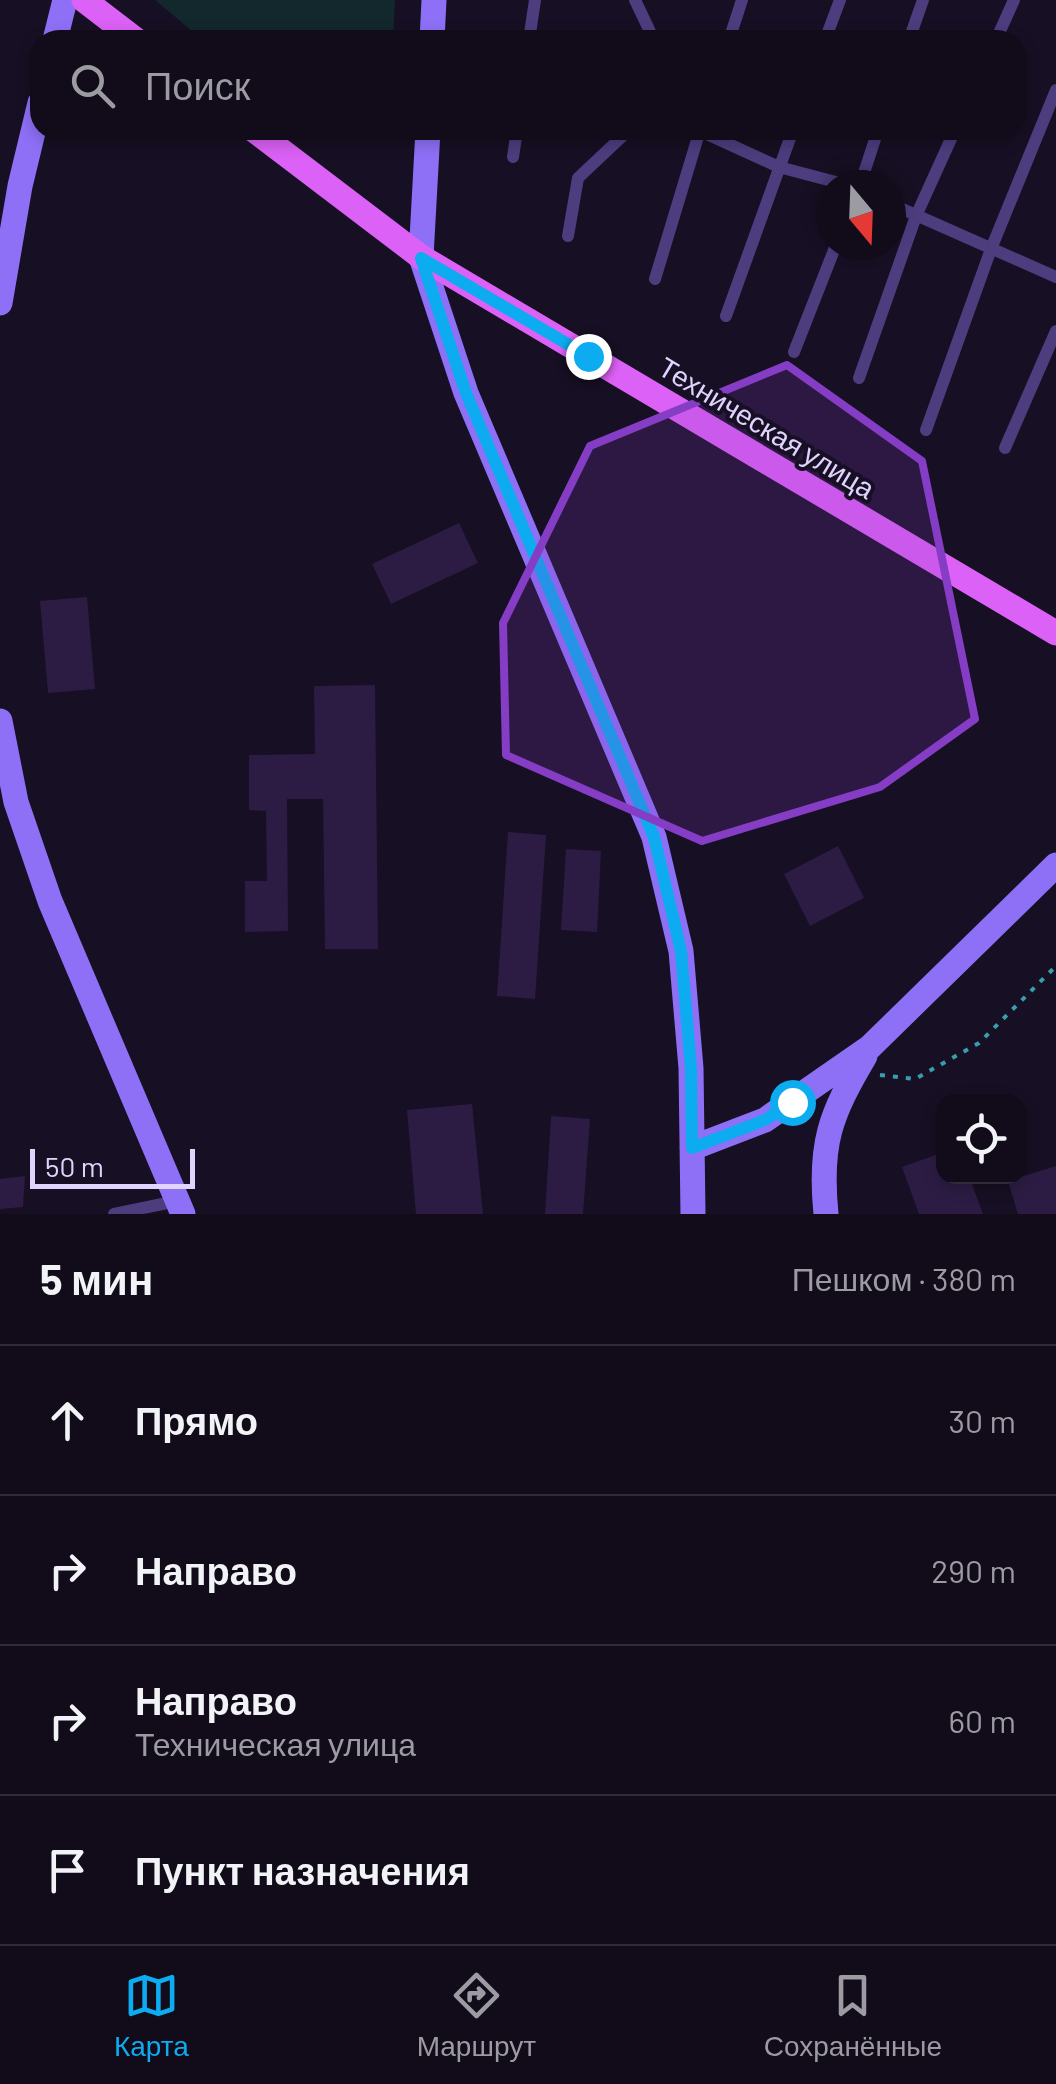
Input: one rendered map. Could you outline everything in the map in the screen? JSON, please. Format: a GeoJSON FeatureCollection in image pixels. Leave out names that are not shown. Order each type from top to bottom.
{"type":"FeatureCollection","features":[{"type":"Feature","properties":{"kind":"main road"},"geometry":{"type":"LineString","coordinates":[[84,0],[123,30]]}},
{"type":"Feature","properties":{"kind":"main road","name":"Техническая улица"},"geometry":{"type":"LineString","coordinates":[[267,140],[421,258],[1056,634]]}},
{"type":"Feature","properties":{"kind":"street"},"geometry":{"type":"LineString","coordinates":[[58,30],[65,0]]}},
{"type":"Feature","properties":{"kind":"street"},"geometry":{"type":"LineString","coordinates":[[432,30],[434,0]]}},
{"type":"Feature","properties":{"kind":"street"},"geometry":{"type":"LineString","coordinates":[[0,303],[15,185],[30,136]]}},
{"type":"Feature","properties":{"kind":"street"},"geometry":{"type":"LineString","coordinates":[[427,140],[421,258],[466,393],[654,837],[681,951],[691,1068],[693,1214]]}},
{"type":"Feature","properties":{"kind":"street"},"geometry":{"type":"LineString","coordinates":[[0,721],[16,802],[50,901],[184,1210]]}},
{"type":"Feature","properties":{"kind":"street"},"geometry":{"type":"LineString","coordinates":[[692,1148],[765,1120],[870,1047],[1056,864]]}},
{"type":"Feature","properties":{"kind":"street"},"geometry":{"type":"LineString","coordinates":[[826,1214],[822,1170],[835,1108],[870,1047]]}},
{"type":"Feature","properties":{"kind":"lane"},"geometry":{"type":"LineString","coordinates":[[530,30],[535,0]]}},
{"type":"Feature","properties":{"kind":"lane"},"geometry":{"type":"LineString","coordinates":[[635,0],[649,30]]}},
{"type":"Feature","properties":{"kind":"lane"},"geometry":{"type":"LineString","coordinates":[[732,30],[742,0]]}},
{"type":"Feature","properties":{"kind":"lane"},"geometry":{"type":"LineString","coordinates":[[829,30],[840,0]]}},
{"type":"Feature","properties":{"kind":"lane"},"geometry":{"type":"LineString","coordinates":[[912,30],[923,0]]}},
{"type":"Feature","properties":{"kind":"lane"},"geometry":{"type":"LineString","coordinates":[[1000,30],[1014,0]]}},
{"type":"Feature","properties":{"kind":"lane"},"geometry":{"type":"LineString","coordinates":[[926,430],[991,249],[1056,90]]}},
{"type":"Feature","properties":{"kind":"lane"},"geometry":{"type":"LineString","coordinates":[[513,157],[516,140]]}},
{"type":"Feature","properties":{"kind":"lane"},"geometry":{"type":"LineString","coordinates":[[568,236],[578,178],[618,140]]}},
{"type":"Feature","properties":{"kind":"lane"},"geometry":{"type":"LineString","coordinates":[[655,279],[696,140]]}},
{"type":"Feature","properties":{"kind":"lane"},"geometry":{"type":"LineString","coordinates":[[721,140],[779,167],[816,177]]}},
{"type":"Feature","properties":{"kind":"lane"},"geometry":{"type":"LineString","coordinates":[[726,316],[789,140]]}},
{"type":"Feature","properties":{"kind":"lane"},"geometry":{"type":"LineString","coordinates":[[865,170],[875,140]]}},
{"type":"Feature","properties":{"kind":"lane"},"geometry":{"type":"LineString","coordinates":[[859,378],[916,216],[950,140]]}},
{"type":"Feature","properties":{"kind":"lane"},"geometry":{"type":"LineString","coordinates":[[906,211],[1056,277]]}},
{"type":"Feature","properties":{"kind":"lane"},"geometry":{"type":"LineString","coordinates":[[794,352],[830,260]]}},
{"type":"Feature","properties":{"kind":"lane"},"geometry":{"type":"LineString","coordinates":[[1005,448],[1056,331]]}},
{"type":"Feature","properties":{"kind":"lane"},"geometry":{"type":"LineString","coordinates":[[114,1214],[184,1210]]}},
{"type":"Feature","properties":{"kind":"path"},"geometry":{"type":"LineString","coordinates":[[855,1072],[914,1079],[978,1043],[1056,966]]}},
{"type":"Feature","properties":{"kind":"highlighted area"},"geometry":{"type":"Polygon","coordinates":[[[787,365],[922,461],[975,719],[880,787],[702,841],[506,755],[503,623],[590,446],[787,365]]]}},
{"type":"Feature","properties":{"kind":"green space"},"geometry":{"type":"Polygon","coordinates":[[[155,0],[395,0],[394,30],[191,30],[155,0]]]}},
{"type":"Feature","properties":{"kind":"building"},"geometry":{"type":"Polygon","coordinates":[[[459,523],[478,563],[391,604],[372,564],[459,523]]]}},
{"type":"Feature","properties":{"kind":"building"},"geometry":{"type":"Polygon","coordinates":[[[87,597],[95,689],[48,693],[40,601],[87,597]]]}},
{"type":"Feature","properties":{"kind":"building"},"geometry":{"type":"Polygon","coordinates":[[[375,685],[378,949],[325,949],[323,799],[287,799],[288,931],[245,932],[245,881],[267,881],[266,811],[249,810],[249,755],[315,754],[314,686],[375,685]]]}},
{"type":"Feature","properties":{"kind":"building"},"geometry":{"type":"Polygon","coordinates":[[[508,832],[546,835],[535,999],[497,996],[508,832]]]}},
{"type":"Feature","properties":{"kind":"building"},"geometry":{"type":"Polygon","coordinates":[[[838,846],[864,898],[810,926],[784,874],[838,846]]]}},
{"type":"Feature","properties":{"kind":"building"},"geometry":{"type":"Polygon","coordinates":[[[566,849],[601,851],[597,932],[561,930],[566,849]]]}},
{"type":"Feature","properties":{"kind":"building"},"geometry":{"type":"Polygon","coordinates":[[[472,1104],[483,1214],[416,1214],[407,1110],[472,1104]]]}},
{"type":"Feature","properties":{"kind":"building"},"geometry":{"type":"Polygon","coordinates":[[[551,1116],[590,1119],[583,1214],[545,1214],[551,1116]]]}},
{"type":"Feature","properties":{"kind":"building"},"geometry":{"type":"Polygon","coordinates":[[[936,1155],[936,1184],[972,1184],[983,1214],[919,1214],[902,1167],[936,1155]]]}},
{"type":"Feature","properties":{"kind":"building"},"geometry":{"type":"Polygon","coordinates":[[[1056,1166],[1056,1214],[1018,1214],[1009,1184],[1026,1184],[1026,1175],[1056,1166]]]}},
{"type":"Feature","properties":{"kind":"building"},"geometry":{"type":"Polygon","coordinates":[[[25,1176],[23,1207],[0,1209],[0,1179],[25,1176]]]}},
{"type":"Feature","properties":{"kind":"route"},"geometry":{"type":"LineString","coordinates":[[588,356],[421,258],[466,393],[654,837],[681,951],[691,1068],[692,1148],[765,1120],[792,1102]]}}]}
